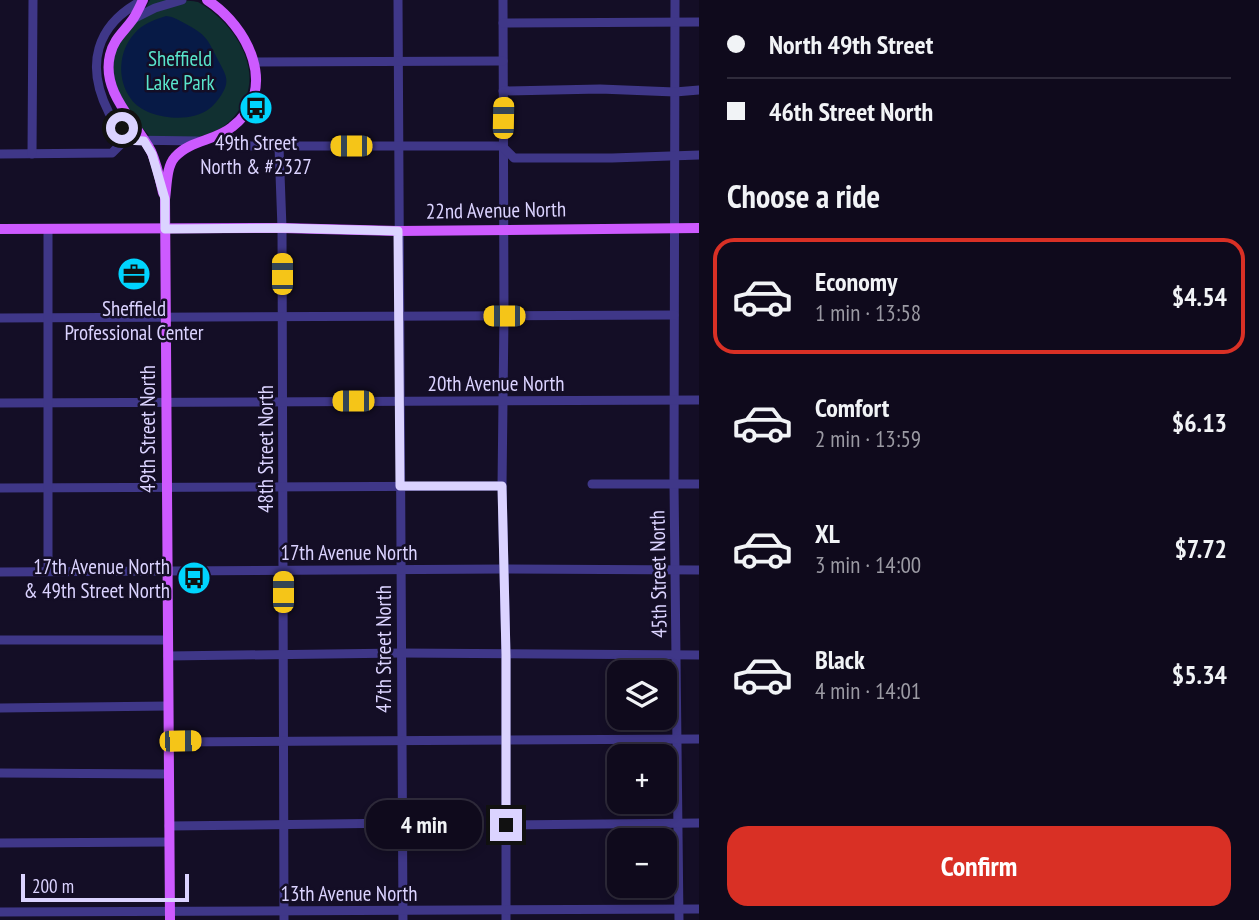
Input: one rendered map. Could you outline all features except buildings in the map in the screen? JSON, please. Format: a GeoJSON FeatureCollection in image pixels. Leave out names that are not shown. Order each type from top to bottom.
{"type":"FeatureCollection","features":[{"type":"Feature","properties":{"kind":"main road"},"geometry":{"type":"LineString","coordinates":[[143,0],[113,46],[108,68],[114,93],[152,154],[165,199]]}},
{"type":"Feature","properties":{"kind":"main road","name":"49th Street North"},"geometry":{"type":"LineString","coordinates":[[169,915],[165,199],[172,160],[188,146],[225,133],[235,125],[245,114],[256,87],[254,62],[242,33],[221,10],[207,0]]}},
{"type":"Feature","properties":{"kind":"main road","name":"22nd Avenue North"},"geometry":{"type":"LineString","coordinates":[[0,229],[282,228],[398,231],[699,228]]}},
{"type":"Feature","properties":{"kind":"street"},"geometry":{"type":"LineString","coordinates":[[32,154],[33,0]]}},
{"type":"Feature","properties":{"kind":"street"},"geometry":{"type":"LineString","coordinates":[[125,140],[122,128],[111,118],[100,93],[96,76],[97,55],[101,40],[111,23],[126,9],[143,0]]}},
{"type":"Feature","properties":{"kind":"street"},"geometry":{"type":"LineString","coordinates":[[133,19],[155,8],[182,0]]}},
{"type":"Feature","properties":{"kind":"street","name":"47th Street North"},"geometry":{"type":"LineString","coordinates":[[398,0],[403,915]]}},
{"type":"Feature","properties":{"kind":"street"},"geometry":{"type":"LineString","coordinates":[[503,0],[502,486],[506,655],[506,915]]}},
{"type":"Feature","properties":{"kind":"street","name":"45th Street North"},"geometry":{"type":"LineString","coordinates":[[675,0],[674,484],[679,920]]}},
{"type":"Feature","properties":{"kind":"street"},"geometry":{"type":"LineString","coordinates":[[503,23],[699,22]]}},
{"type":"Feature","properties":{"kind":"street"},"geometry":{"type":"LineString","coordinates":[[254,62],[503,61]]}},
{"type":"Feature","properties":{"kind":"street"},"geometry":{"type":"LineString","coordinates":[[503,91],[699,90]]}},
{"type":"Feature","properties":{"kind":"street"},"geometry":{"type":"LineString","coordinates":[[0,154],[112,153],[137,128]]}},
{"type":"Feature","properties":{"kind":"street"},"geometry":{"type":"LineString","coordinates":[[225,133],[240,144],[250,146],[502,146],[514,158],[699,155]]}},
{"type":"Feature","properties":{"kind":"street"},"geometry":{"type":"LineString","coordinates":[[125,140],[202,141]]}},
{"type":"Feature","properties":{"kind":"street","name":"48th Street North"},"geometry":{"type":"LineString","coordinates":[[279,146],[282,228],[284,916]]}},
{"type":"Feature","properties":{"kind":"street"},"geometry":{"type":"LineString","coordinates":[[48,229],[48,571]]}},
{"type":"Feature","properties":{"kind":"street"},"geometry":{"type":"LineString","coordinates":[[0,318],[674,315]]}},
{"type":"Feature","properties":{"kind":"street","name":"20th Avenue North"},"geometry":{"type":"LineString","coordinates":[[0,403],[699,400]]}},
{"type":"Feature","properties":{"kind":"street"},"geometry":{"type":"LineString","coordinates":[[592,484],[699,484]]}},
{"type":"Feature","properties":{"kind":"street"},"geometry":{"type":"LineString","coordinates":[[0,488],[502,486]]}},
{"type":"Feature","properties":{"kind":"street","name":"17th Avenue North"},"geometry":{"type":"LineString","coordinates":[[0,572],[699,570]]}},
{"type":"Feature","properties":{"kind":"street"},"geometry":{"type":"LineString","coordinates":[[0,640],[168,640]]}},
{"type":"Feature","properties":{"kind":"street"},"geometry":{"type":"LineString","coordinates":[[168,656],[401,653],[699,655]]}},
{"type":"Feature","properties":{"kind":"street"},"geometry":{"type":"LineString","coordinates":[[0,708],[168,706]]}},
{"type":"Feature","properties":{"kind":"street"},"geometry":{"type":"LineString","coordinates":[[169,742],[699,739]]}},
{"type":"Feature","properties":{"kind":"street"},"geometry":{"type":"LineString","coordinates":[[0,774],[169,774]]}},
{"type":"Feature","properties":{"kind":"street"},"geometry":{"type":"LineString","coordinates":[[169,826],[402,823]]}},
{"type":"Feature","properties":{"kind":"street"},"geometry":{"type":"LineString","coordinates":[[506,825],[699,823]]}},
{"type":"Feature","properties":{"kind":"street"},"geometry":{"type":"LineString","coordinates":[[0,843],[169,842]]}},
{"type":"Feature","properties":{"kind":"street","name":"13th Avenue North"},"geometry":{"type":"LineString","coordinates":[[0,912],[284,916],[506,915],[699,909]]}},
{"type":"Feature","properties":{"kind":"green space","name":"Sheffield Lake Park"},"geometry":{"type":"Polygon","coordinates":[[[150,0],[198,2],[222,20],[241,46],[247,60],[248,90],[237,113],[219,129],[192,138],[151,138],[119,96],[114,81],[114,55],[120,40],[150,0]]]}},
{"type":"Feature","properties":{"kind":"water"},"geometry":{"type":"Polygon","coordinates":[[[166,16],[202,34],[225,73],[224,91],[209,109],[201,114],[180,118],[146,111],[131,99],[123,83],[122,57],[129,41],[144,25],[166,16]]]}},
{"type":"Feature","properties":{"kind":"place","name":"49th Street North & #2327"},"geometry":{"type":"Point","coordinates":[256,108]}},
{"type":"Feature","properties":{"kind":"place","name":"Sheffield Professional Center"},"geometry":{"type":"Point","coordinates":[134,274]}},
{"type":"Feature","properties":{"kind":"place","name":"17th Avenue North & 49th Street North"},"geometry":{"type":"Point","coordinates":[194,578]}},
{"type":"Feature","properties":{"kind":"route"},"geometry":{"type":"LineString","coordinates":[[122,128],[125,140],[144,141],[152,154],[165,199],[165,229],[398,231],[400,486],[502,486],[506,825]]}}]}
